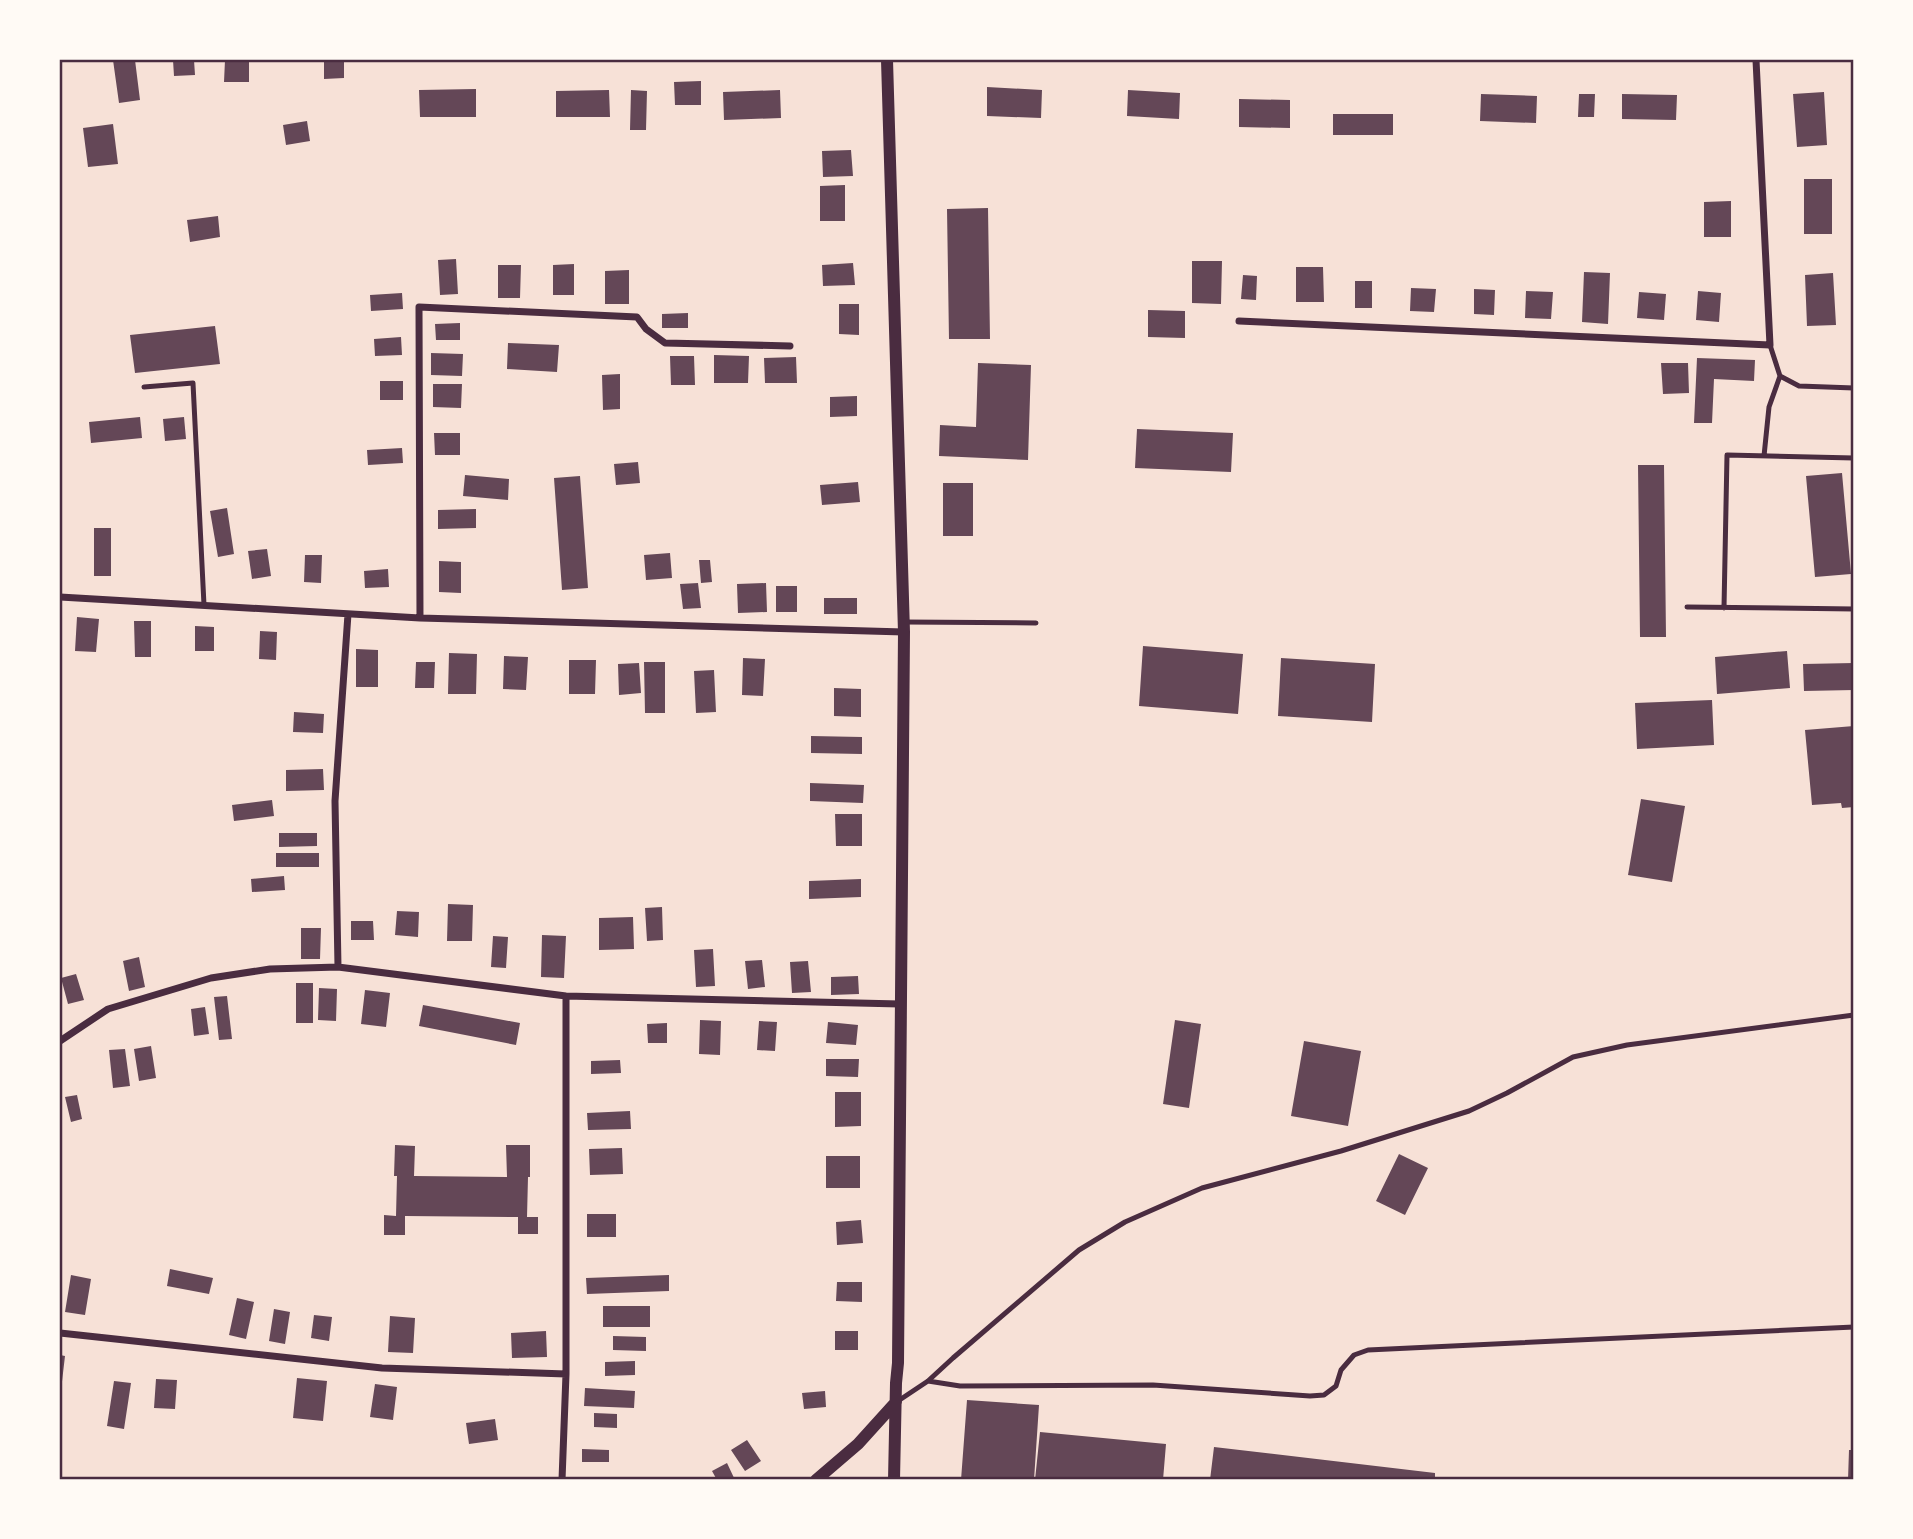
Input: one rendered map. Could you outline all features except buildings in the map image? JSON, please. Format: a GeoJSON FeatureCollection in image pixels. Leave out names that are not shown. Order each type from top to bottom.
{"type":"FeatureCollection","features":[{"type":"Feature","properties":{"kind":"street"},"geometry":{"type":"LineString","coordinates":[[887,60],[904,627],[898,1349],[894,1479]]}},
{"type":"Feature","properties":{"kind":"street"},"geometry":{"type":"LineString","coordinates":[[1239,321],[1770,345],[1756,60]]}},
{"type":"Feature","properties":{"kind":"street"},"geometry":{"type":"LineString","coordinates":[[419,618],[419,307],[637,317],[646,329],[665,342],[790,346]]}},
{"type":"Feature","properties":{"kind":"street"},"geometry":{"type":"LineString","coordinates":[[60,597],[419,618],[904,627]]}},
{"type":"Feature","properties":{"kind":"street"},"geometry":{"type":"LineString","coordinates":[[338,967],[335,801],[348,614]]}},
{"type":"Feature","properties":{"kind":"street"},"geometry":{"type":"LineString","coordinates":[[60,1041],[108,1009],[211,978],[270,969],[338,967],[566,996],[900,1004]]}},
{"type":"Feature","properties":{"kind":"street"},"geometry":{"type":"LineString","coordinates":[[562,1479],[566,1374],[566,996]]}},
{"type":"Feature","properties":{"kind":"street"},"geometry":{"type":"LineString","coordinates":[[60,1333],[382,1368],[566,1374]]}},
{"type":"Feature","properties":{"kind":"street"},"geometry":{"type":"LineString","coordinates":[[816,1479],[858,1444],[896,1402]]}},
{"type":"Feature","properties":{"kind":"lane"},"geometry":{"type":"LineString","coordinates":[[1764,456],[1769,407],[1780,376],[1770,345]]}},
{"type":"Feature","properties":{"kind":"lane"},"geometry":{"type":"LineString","coordinates":[[1780,376],[1800,386],[1853,388]]}},
{"type":"Feature","properties":{"kind":"lane"},"geometry":{"type":"LineString","coordinates":[[144,387],[193,383],[204,605]]}},
{"type":"Feature","properties":{"kind":"lane"},"geometry":{"type":"LineString","coordinates":[[1724,607],[1727,455],[1853,458]]}},
{"type":"Feature","properties":{"kind":"lane"},"geometry":{"type":"LineString","coordinates":[[1687,607],[1853,609]]}},
{"type":"Feature","properties":{"kind":"lane"},"geometry":{"type":"LineString","coordinates":[[904,627],[1036,623]]}},
{"type":"Feature","properties":{"kind":"lane"},"geometry":{"type":"LineString","coordinates":[[896,1402],[928,1381],[1079,1250],[1125,1222],[1202,1188],[1341,1151],[1469,1111],[1573,1058],[1627,1045],[1853,1015]]}},
{"type":"Feature","properties":{"kind":"lane"},"geometry":{"type":"LineString","coordinates":[[928,1381],[960,1386],[1153,1385],[1310,1396],[1324,1395],[1336,1386],[1340,1370],[1354,1355],[1368,1350],[1853,1327]]}}]}
